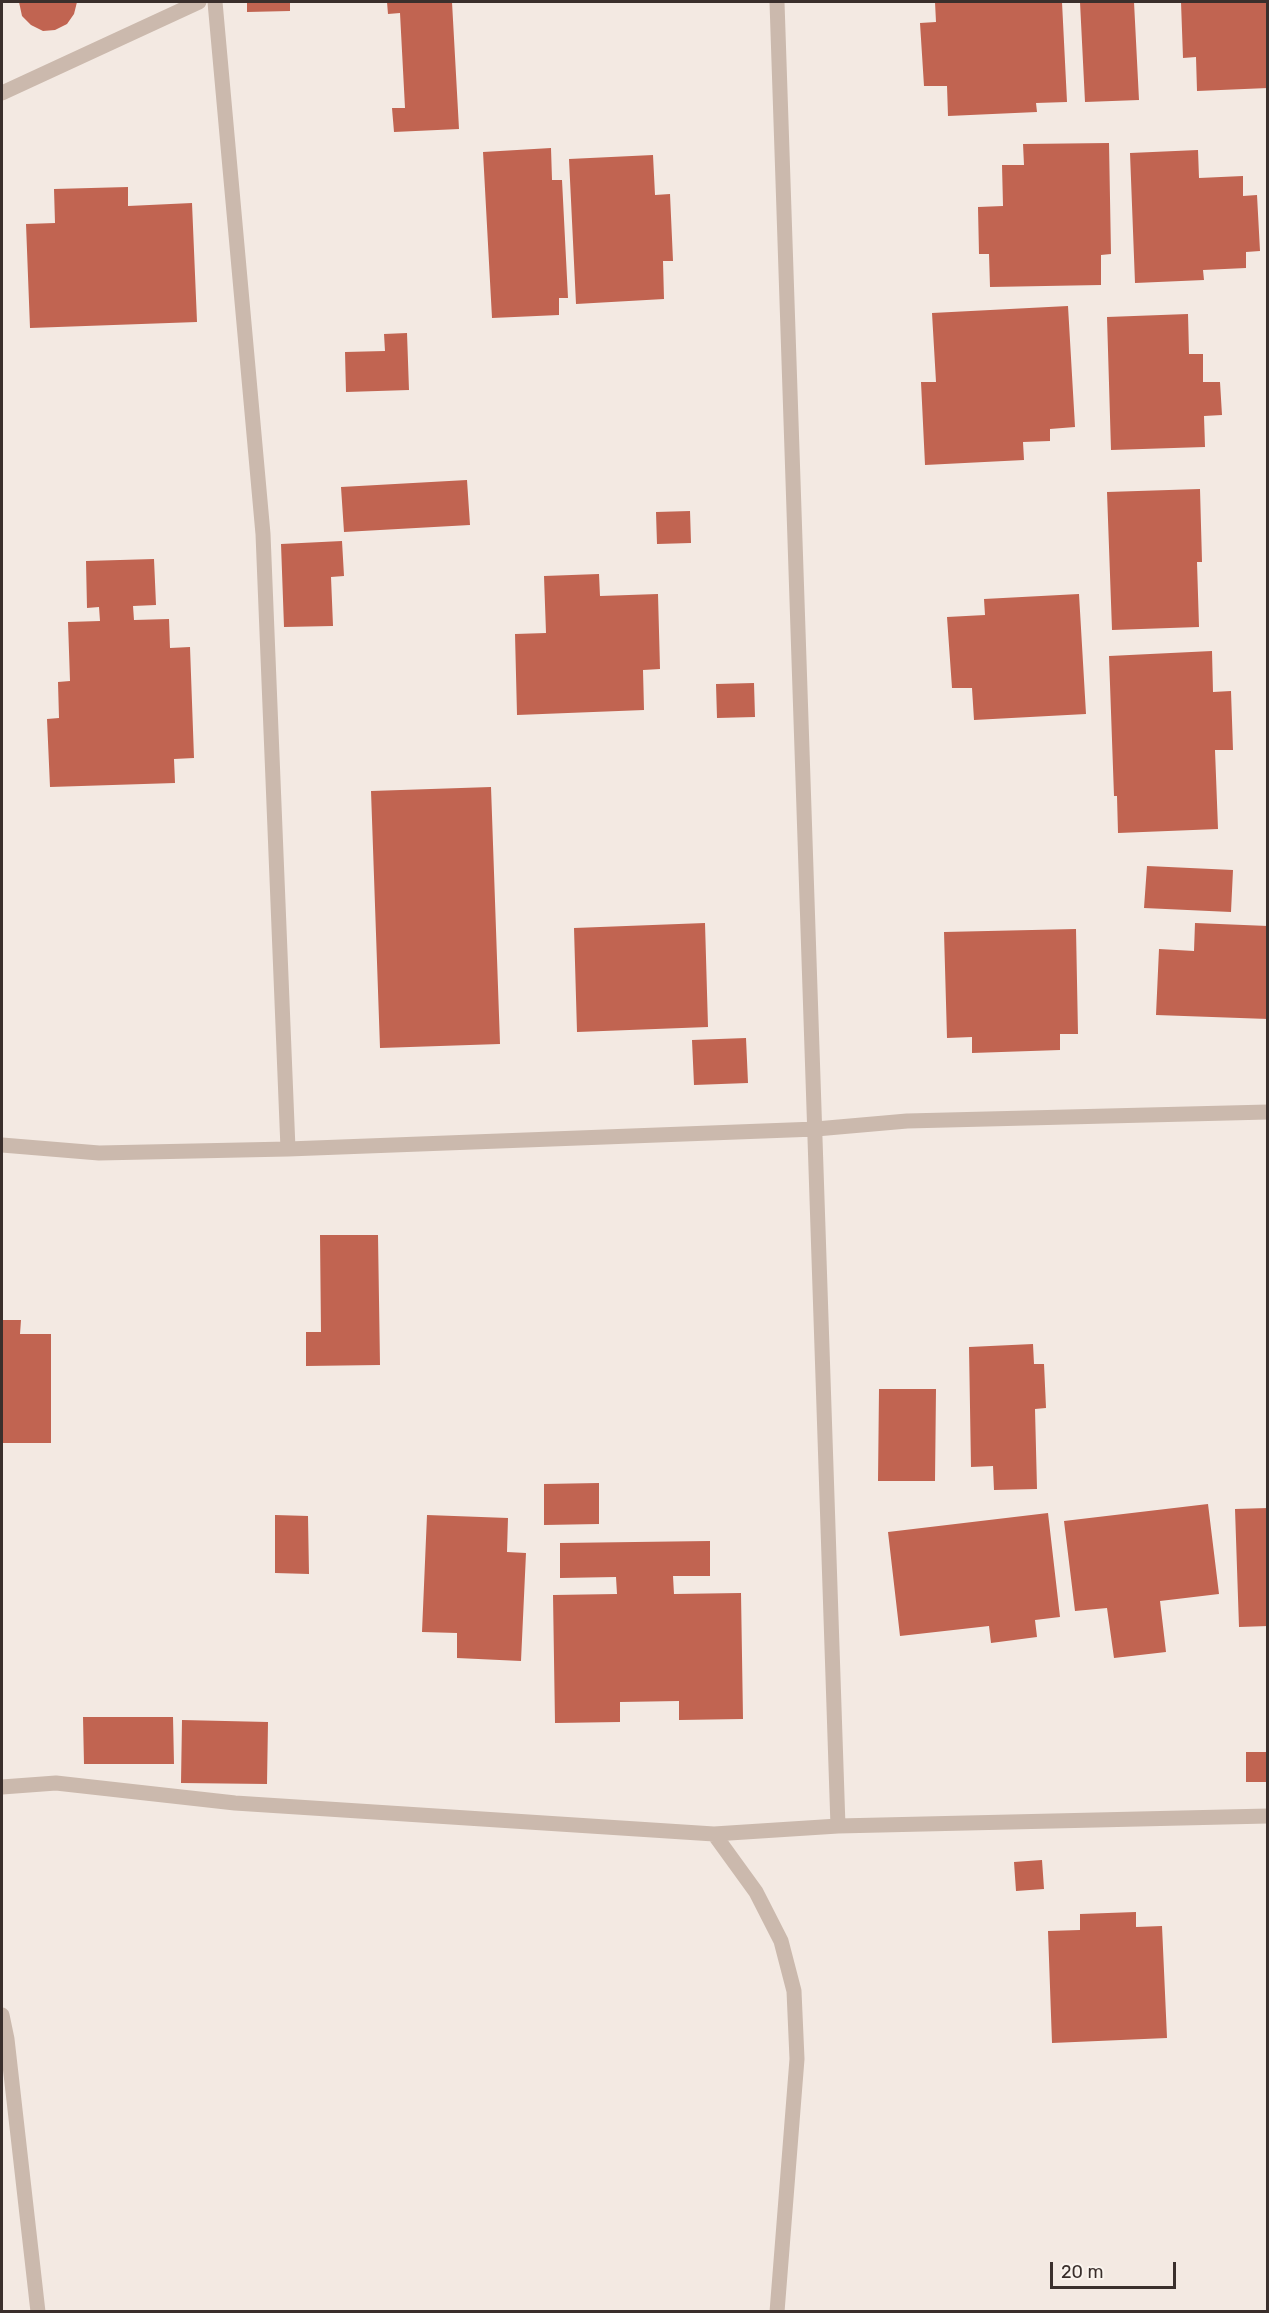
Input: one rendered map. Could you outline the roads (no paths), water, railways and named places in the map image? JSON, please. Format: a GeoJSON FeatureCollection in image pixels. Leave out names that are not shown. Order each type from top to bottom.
{"type":"FeatureCollection","features":[{"type":"Feature","properties":{"kind":"street"},"geometry":{"type":"LineString","coordinates":[[2,93],[200,2]]}},
{"type":"Feature","properties":{"kind":"street"},"geometry":{"type":"LineString","coordinates":[[215,2],[263,534],[288,1149]]}},
{"type":"Feature","properties":{"kind":"street"},"geometry":{"type":"LineString","coordinates":[[777,2],[838,1826]]}},
{"type":"Feature","properties":{"kind":"street"},"geometry":{"type":"LineString","coordinates":[[2,1145],[99,1153],[288,1149],[816,1129],[907,1121],[1268,1112]]}},
{"type":"Feature","properties":{"kind":"street"},"geometry":{"type":"LineString","coordinates":[[2,1786],[56,1783],[235,1803],[714,1834],[838,1826],[1268,1816]]}},
{"type":"Feature","properties":{"kind":"street"},"geometry":{"type":"LineString","coordinates":[[714,1834],[756,1892],[781,1941],[794,1991],[797,2059],[777,2312]]}},
{"type":"Feature","properties":{"kind":"street"},"geometry":{"type":"LineString","coordinates":[[2,2015],[7,2039],[38,2312]]}}]}
